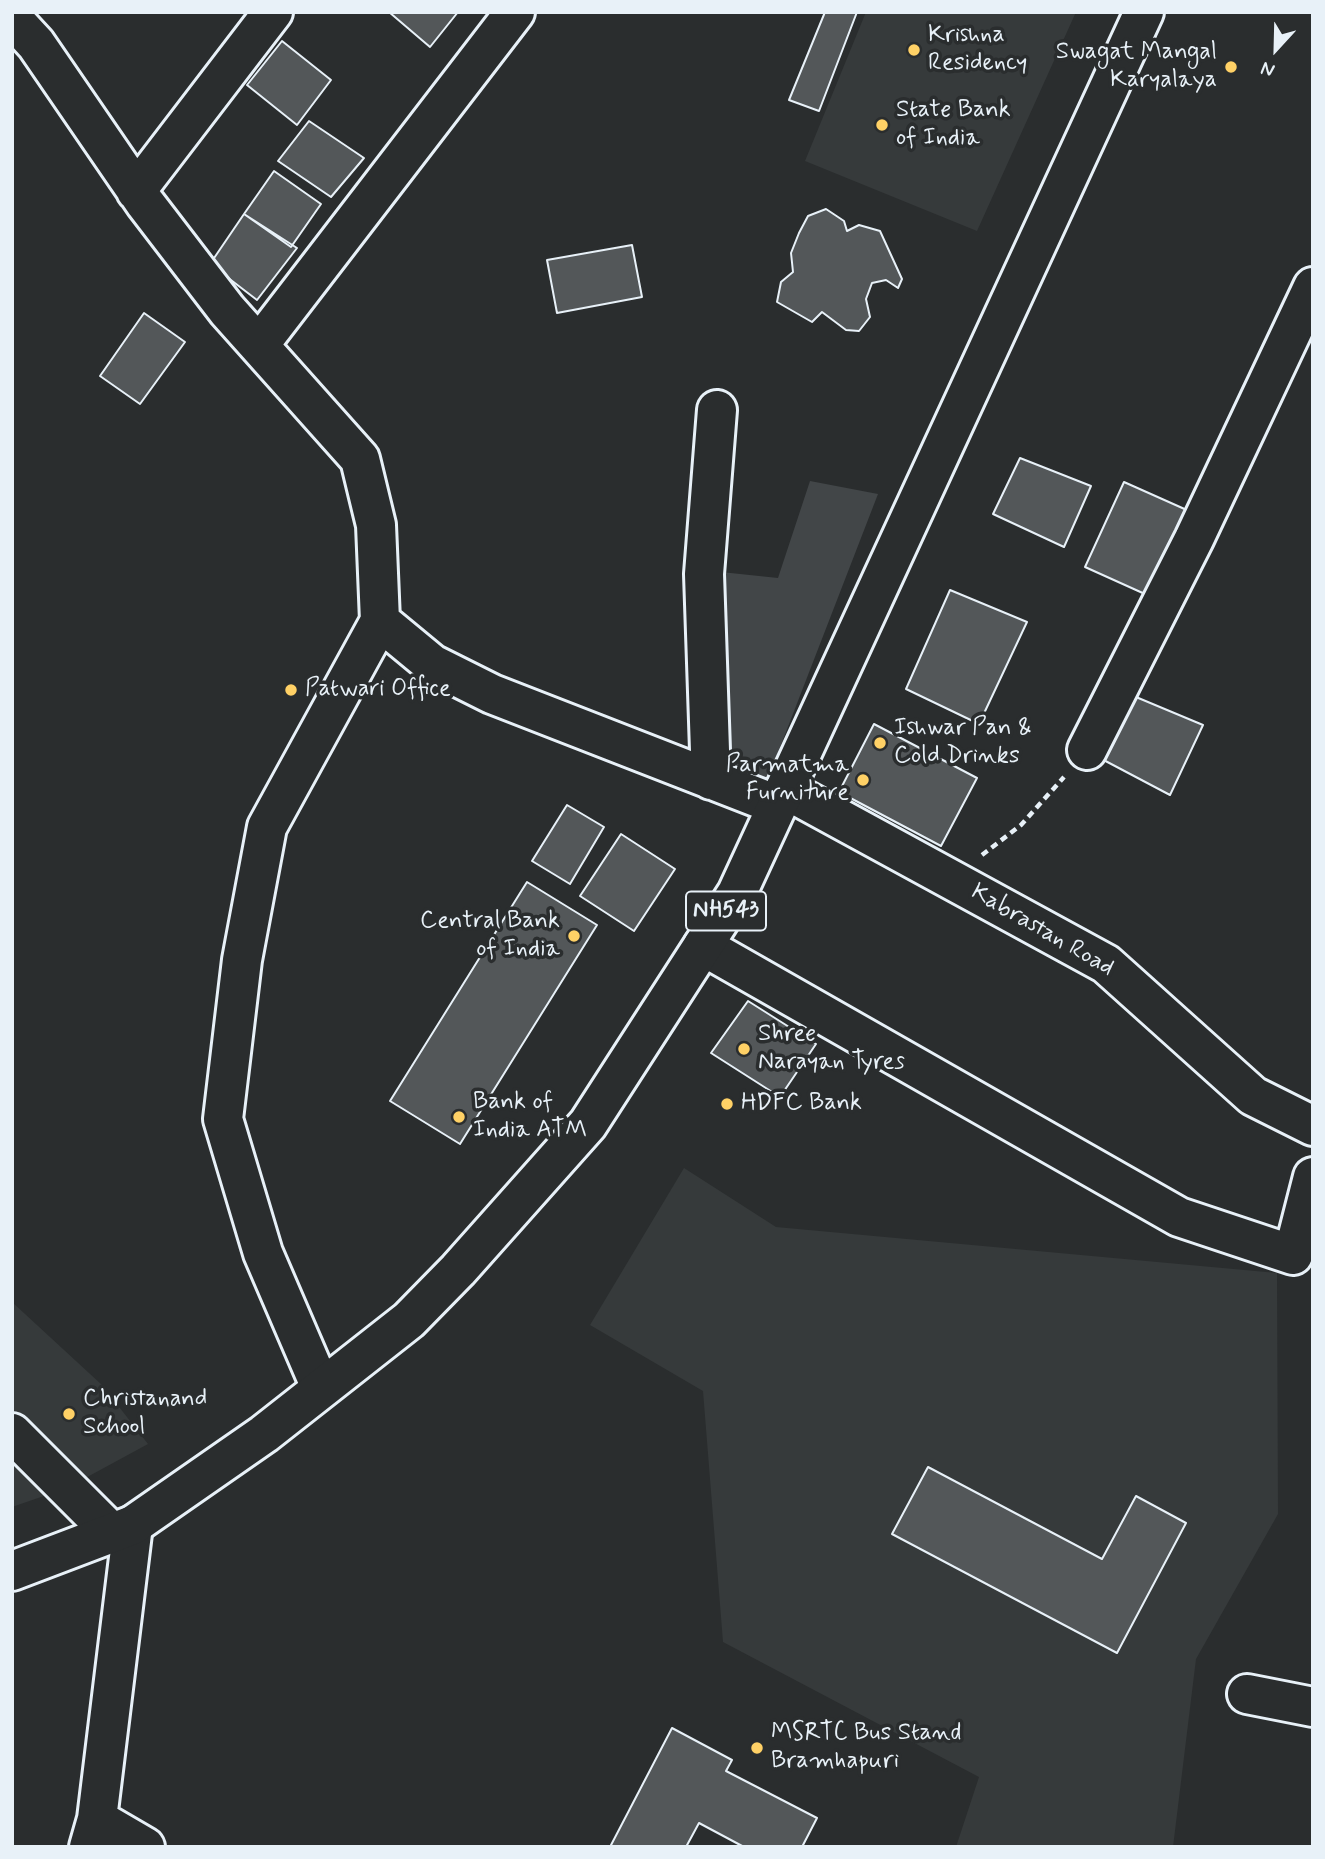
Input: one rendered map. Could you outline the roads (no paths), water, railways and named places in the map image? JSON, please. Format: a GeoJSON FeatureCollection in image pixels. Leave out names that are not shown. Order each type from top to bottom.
{"type":"FeatureCollection","features":[{"type":"Feature","properties":{"kind":"main road"},"geometry":{"type":"LineString","coordinates":[[136,191],[273,12]]}},
{"type":"Feature","properties":{"kind":"main road"},"geometry":{"type":"LineString","coordinates":[[259,345],[515,12]]}},
{"type":"Feature","properties":{"kind":"main road","name":"NH543"},"geometry":{"type":"LineString","coordinates":[[12,1571],[122,1529],[264,1434],[409,1320],[458,1270],[588,1124],[737,893],[1144,12]]}},
{"type":"Feature","properties":{"kind":"main road"},"geometry":{"type":"LineString","coordinates":[[20,19],[136,191],[227,310],[360,459],[376,525],[380,621],[267,827],[242,960],[223,1119],[263,1253],[321,1388]]}},
{"type":"Feature","properties":{"kind":"main road"},"geometry":{"type":"LineString","coordinates":[[1087,750],[1194,539],[1313,287]]}},
{"type":"Feature","properties":{"kind":"main road"},"geometry":{"type":"LineString","coordinates":[[711,780],[704,574],[717,410]]}},
{"type":"Feature","properties":{"kind":"main road","name":"Kabrastan Road"},"geometry":{"type":"LineString","coordinates":[[380,621],[432,664],[492,694],[711,780],[781,797],[951,879],[1106,964],[1253,1096],[1313,1126]]}},
{"type":"Feature","properties":{"kind":"main road"},"geometry":{"type":"LineString","coordinates":[[704,946],[1180,1217],[1293,1255],[1313,1177]]}},
{"type":"Feature","properties":{"kind":"main road"},"geometry":{"type":"LineString","coordinates":[[12,1433],[122,1529],[93,1833],[145,1847]]}},
{"type":"Feature","properties":{"kind":"main road"},"geometry":{"type":"LineString","coordinates":[[1247,1694],[1313,1707]]}},
{"type":"Feature","properties":{"kind":"place","name":"Krishna Residency"},"geometry":{"type":"Point","coordinates":[914,50]}},
{"type":"Feature","properties":{"kind":"place","name":"Swagat Mangal Karyalaya"},"geometry":{"type":"Point","coordinates":[1231,67]}},
{"type":"Feature","properties":{"kind":"place","name":"State Bank of India"},"geometry":{"type":"Point","coordinates":[882,125]}},
{"type":"Feature","properties":{"kind":"place","name":"Patwari Office"},"geometry":{"type":"Point","coordinates":[291,690]}},
{"type":"Feature","properties":{"kind":"place","name":"Ishwar Pan & Cold Drinks"},"geometry":{"type":"Point","coordinates":[880,743]}},
{"type":"Feature","properties":{"kind":"place","name":"Parmatma Furniture"},"geometry":{"type":"Point","coordinates":[863,780]}},
{"type":"Feature","properties":{"kind":"place","name":"Central Bank of India"},"geometry":{"type":"Point","coordinates":[574,936]}},
{"type":"Feature","properties":{"kind":"place","name":"Shree Narayan Tyres"},"geometry":{"type":"Point","coordinates":[744,1049]}},
{"type":"Feature","properties":{"kind":"place","name":"HDFC Bank"},"geometry":{"type":"Point","coordinates":[727,1104]}},
{"type":"Feature","properties":{"kind":"place","name":"Bank of India ATM"},"geometry":{"type":"Point","coordinates":[459,1117]}},
{"type":"Feature","properties":{"kind":"place","name":"Christanand School"},"geometry":{"type":"Point","coordinates":[69,1414]}},
{"type":"Feature","properties":{"kind":"place","name":"MSRTC Bus Stand Bramhapuri"},"geometry":{"type":"Point","coordinates":[757,1748]}}]}
